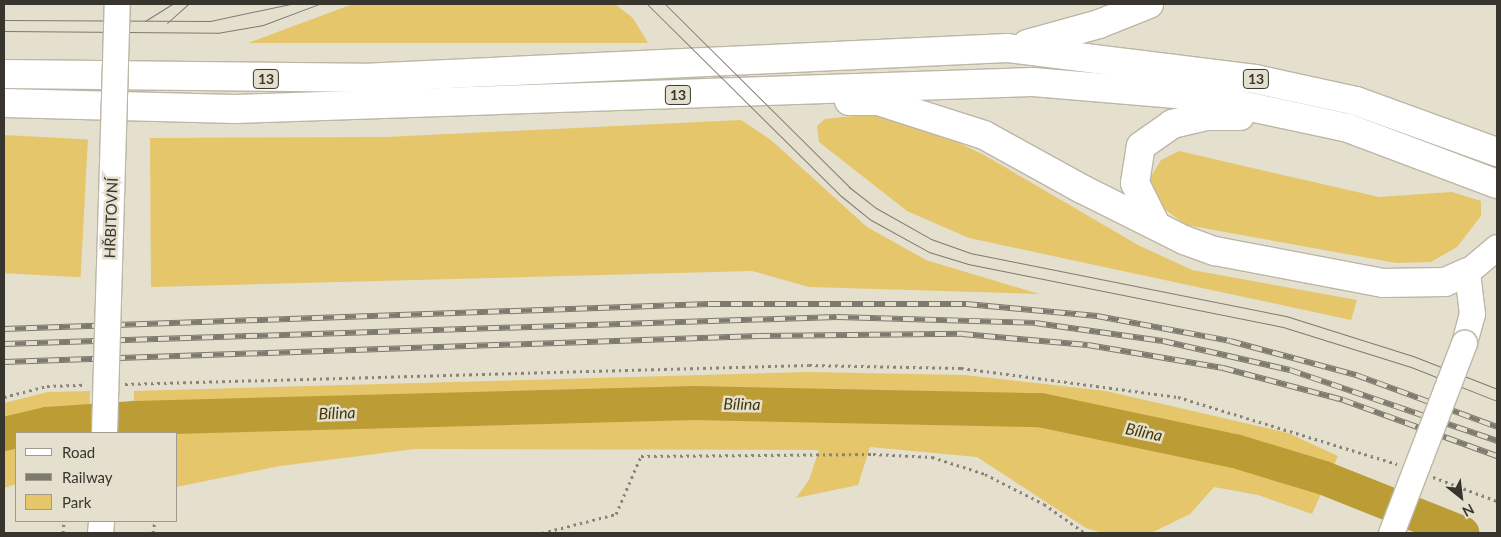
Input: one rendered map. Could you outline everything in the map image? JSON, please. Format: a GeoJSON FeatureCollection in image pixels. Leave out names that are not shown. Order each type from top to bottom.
{"type":"FeatureCollection","features":[{"type":"Feature","properties":{"kind":"highway"},"geometry":{"type":"LineString","coordinates":[[1006,48],[1099,24],[1149,4]]}},
{"type":"Feature","properties":{"kind":"highway","name":"13"},"geometry":{"type":"LineString","coordinates":[[4,74],[362,78],[1006,48],[1255,79],[1356,101],[1497,152]]}},
{"type":"Feature","properties":{"kind":"highway","name":"13"},"geometry":{"type":"LineString","coordinates":[[4,103],[235,109],[1033,82],[1199,96],[1348,128],[1497,184]]}},
{"type":"Feature","properties":{"kind":"highway"},"geometry":{"type":"LineString","coordinates":[[650,96],[878,101],[984,135],[1156,226],[1215,251],[1383,283],[1445,282],[1467,272]]}},
{"type":"Feature","properties":{"kind":"highway"},"geometry":{"type":"LineString","coordinates":[[1156,226],[1135,183],[1141,146],[1156,131],[1206,116],[1348,128]]}},
{"type":"Feature","properties":{"kind":"street","name":"HŘBITOVNÍ"},"geometry":{"type":"LineString","coordinates":[[104,432],[117,4]]}},
{"type":"Feature","properties":{"kind":"street"},"geometry":{"type":"LineString","coordinates":[[1391,533],[1464,342],[1472,314],[1467,272],[1497,247]]}},
{"type":"Feature","properties":{"kind":"path"},"geometry":{"type":"LineString","coordinates":[[114,384],[809,365],[960,368],[1178,397],[1400,465]]}},
{"type":"Feature","properties":{"kind":"path"},"geometry":{"type":"LineString","coordinates":[[4,397],[47,386],[95,384]]}},
{"type":"Feature","properties":{"kind":"path"},"geometry":{"type":"LineString","coordinates":[[542,533],[616,514],[641,456],[873,454],[932,457],[985,474],[1044,504],[1086,533]]}},
{"type":"Feature","properties":{"kind":"path"},"geometry":{"type":"LineString","coordinates":[[1429,475],[1497,501]]}},
{"type":"Feature","properties":{"kind":"green space"},"geometry":{"type":"Polygon","coordinates":[[[353,4],[615,4],[633,18],[648,43],[248,43],[353,4]]]}},
{"type":"Feature","properties":{"kind":"green space"},"geometry":{"type":"Polygon","coordinates":[[[882,113],[928,128],[984,155],[1138,245],[1192,270],[1357,300],[1351,320],[969,238],[907,211],[819,142],[817,126],[825,119],[882,113]]]}},
{"type":"Feature","properties":{"kind":"green space"},"geometry":{"type":"Polygon","coordinates":[[[741,120],[771,140],[867,227],[926,260],[1039,294],[809,287],[752,271],[151,287],[150,138],[386,137],[741,120]]]}},
{"type":"Feature","properties":{"kind":"green space"},"geometry":{"type":"Polygon","coordinates":[[[4,135],[88,139],[81,277],[4,273],[4,135]]]}},
{"type":"Feature","properties":{"kind":"green space"},"geometry":{"type":"Polygon","coordinates":[[[1179,151],[1379,197],[1452,192],[1481,201],[1481,216],[1457,247],[1431,262],[1396,263],[1186,225],[1155,202],[1147,183],[1161,160],[1179,151]]]}},
{"type":"Feature","properties":{"kind":"green space"},"geometry":{"type":"Polygon","coordinates":[[[808,372],[964,375],[1106,391],[1288,433],[1338,456],[1312,514],[1258,495],[1214,487],[1190,514],[1151,533],[1103,533],[1086,528],[977,457],[870,447],[858,485],[796,498],[809,480],[819,450],[415,449],[280,466],[178,487],[178,432],[133,432],[134,391],[808,372]]]}},
{"type":"Feature","properties":{"kind":"green space"},"geometry":{"type":"Polygon","coordinates":[[[90,391],[89,432],[15,432],[15,484],[4,488],[4,403],[48,392],[90,391]]]}},
{"type":"Feature","properties":{"kind":"waterway","name":"Bílina"},"geometry":{"type":"LineString","coordinates":[[4,434],[47,424],[135,418],[695,403],[1040,410],[1235,451],[1324,478],[1462,533]]}},
{"type":"Feature","properties":{"kind":"tram line"},"geometry":{"type":"LineString","coordinates":[[145,21],[172,4]]}},
{"type":"Feature","properties":{"kind":"tram line"},"geometry":{"type":"LineString","coordinates":[[167,23],[188,4]]}},
{"type":"Feature","properties":{"kind":"tram line"},"geometry":{"type":"LineString","coordinates":[[4,20],[210,21],[290,4]]}},
{"type":"Feature","properties":{"kind":"tram line"},"geometry":{"type":"LineString","coordinates":[[4,31],[217,33],[263,25],[319,4]]}},
{"type":"Feature","properties":{"kind":"tram line"},"geometry":{"type":"LineString","coordinates":[[647,4],[841,196],[871,220],[929,252],[968,264],[1283,327],[1411,367],[1497,401]]}},
{"type":"Feature","properties":{"kind":"tram line"},"geometry":{"type":"LineString","coordinates":[[665,4],[849,187],[876,208],[931,239],[970,253],[1286,316],[1413,356],[1497,389]]}},
{"type":"Feature","properties":{"kind":"railway"},"geometry":{"type":"LineString","coordinates":[[4,329],[709,304],[966,304],[1097,316],[1230,341],[1356,375],[1497,427]]}},
{"type":"Feature","properties":{"kind":"railway"},"geometry":{"type":"LineString","coordinates":[[4,344],[837,317],[1035,323],[1163,341],[1290,370],[1497,441]]}},
{"type":"Feature","properties":{"kind":"railway"},"geometry":{"type":"LineString","coordinates":[[4,362],[759,336],[962,334],[1088,345],[1223,368],[1343,400],[1497,456]]}}]}
